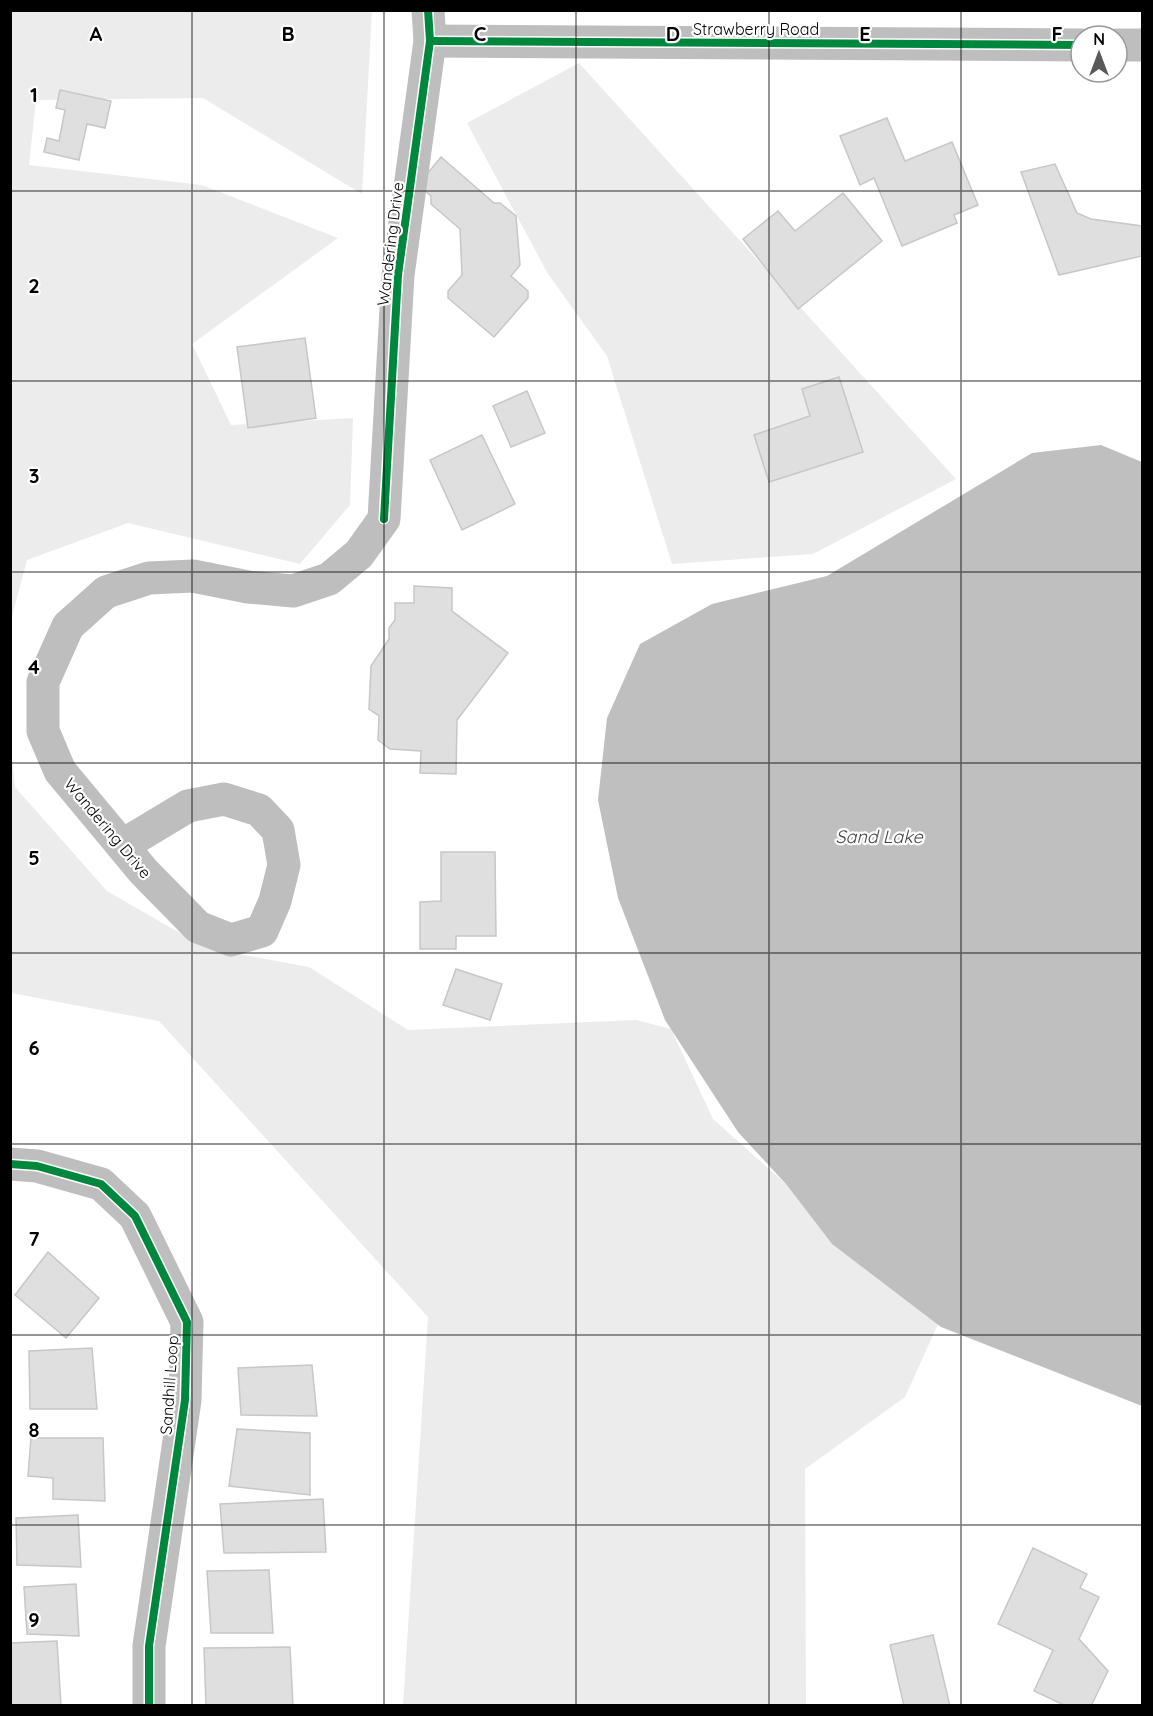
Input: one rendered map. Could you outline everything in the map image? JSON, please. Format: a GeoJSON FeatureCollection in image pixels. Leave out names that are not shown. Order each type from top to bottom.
{"type":"FeatureCollection","features":[{"type":"Feature","properties":{"kind":"street","name":"Strawberry Road"},"geometry":{"type":"LineString","coordinates":[[429,26],[1069,45]]}},
{"type":"Feature","properties":{"kind":"street","name":"Wandering Drive"},"geometry":{"type":"LineString","coordinates":[[123,845],[188,806],[224,799],[259,810],[278,830],[284,866],[275,901],[262,931],[231,940],[198,927],[144,872],[60,771],[43,731],[43,682],[68,626],[106,592],[149,578],[193,576],[248,587],[293,591],[330,579],[359,554],[384,519],[398,275],[429,26]]}},
{"type":"Feature","properties":{"kind":"street","name":"Sandhill Loop"},"geometry":{"type":"LineString","coordinates":[[10,1164],[37,1166],[101,1184],[135,1216],[187,1322],[185,1400],[149,1646],[149,1706]]}},
{"type":"Feature","properties":{"kind":"shaded area"},"geometry":{"type":"Polygon","coordinates":[[[11,11],[372,11],[362,194],[203,98],[36,100],[29,165],[202,185],[338,238],[192,344],[231,425],[353,418],[350,505],[300,564],[128,523],[27,560],[11,620],[11,11]]]}},
{"type":"Feature","properties":{"kind":"shaded area"},"geometry":{"type":"Polygon","coordinates":[[[579,63],[956,479],[813,554],[672,564],[607,356],[548,274],[467,123],[579,63]]]}},
{"type":"Feature","properties":{"kind":"shaded area"},"geometry":{"type":"Polygon","coordinates":[[[10,740],[15,787],[107,891],[206,948],[309,967],[408,1030],[636,1020],[671,1029],[713,1119],[786,1184],[832,1244],[938,1324],[905,1397],[805,1469],[806,1705],[403,1705],[428,1317],[159,1021],[11,993],[10,740]]]}},
{"type":"Feature","properties":{"kind":"water","name":"Sand Lake"},"geometry":{"type":"Polygon","coordinates":[[[1101,445],[1142,462],[1142,1406],[941,1327],[832,1244],[786,1184],[738,1132],[665,1020],[618,898],[598,800],[607,718],[640,644],[712,604],[827,576],[1032,453],[1101,445]]]}},
{"type":"Feature","properties":{"kind":"building"},"geometry":{"type":"Polygon","coordinates":[[[60,90],[111,101],[105,128],[87,124],[79,160],[44,152],[47,138],[59,141],[65,110],[56,108],[60,90]]]}},
{"type":"Feature","properties":{"kind":"building"},"geometry":{"type":"Polygon","coordinates":[[[887,118],[905,161],[952,142],[978,205],[954,215],[957,223],[902,246],[874,178],[860,185],[840,136],[887,118]]]}},
{"type":"Feature","properties":{"kind":"building"},"geometry":{"type":"Polygon","coordinates":[[[441,157],[494,203],[500,203],[516,216],[520,265],[511,276],[528,291],[528,298],[494,337],[448,298],[448,291],[462,275],[460,229],[431,204],[431,196],[418,185],[441,157]]]}},
{"type":"Feature","properties":{"kind":"building"},"geometry":{"type":"Polygon","coordinates":[[[1055,164],[1077,213],[1091,219],[1142,226],[1142,256],[1059,275],[1021,172],[1055,164]]]}},
{"type":"Feature","properties":{"kind":"building"},"geometry":{"type":"Polygon","coordinates":[[[843,193],[882,241],[798,309],[743,239],[778,211],[795,231],[843,193]]]}},
{"type":"Feature","properties":{"kind":"building"},"geometry":{"type":"Polygon","coordinates":[[[305,338],[316,418],[248,428],[237,347],[305,338]]]}},
{"type":"Feature","properties":{"kind":"building"},"geometry":{"type":"Polygon","coordinates":[[[839,377],[863,452],[769,482],[754,435],[810,416],[802,389],[839,377]]]}},
{"type":"Feature","properties":{"kind":"building"},"geometry":{"type":"Polygon","coordinates":[[[527,391],[545,433],[511,447],[493,406],[527,391]]]}},
{"type":"Feature","properties":{"kind":"building"},"geometry":{"type":"Polygon","coordinates":[[[482,435],[515,504],[462,530],[430,460],[482,435]]]}},
{"type":"Feature","properties":{"kind":"building"},"geometry":{"type":"Polygon","coordinates":[[[414,586],[452,588],[452,611],[508,653],[457,720],[456,774],[420,773],[421,751],[390,749],[378,740],[379,716],[369,709],[371,666],[389,639],[389,628],[395,620],[395,603],[414,603],[414,586]]]}},
{"type":"Feature","properties":{"kind":"building"},"geometry":{"type":"Polygon","coordinates":[[[441,852],[495,852],[496,936],[456,936],[456,949],[420,949],[420,902],[441,901],[441,852]]]}},
{"type":"Feature","properties":{"kind":"building"},"geometry":{"type":"Polygon","coordinates":[[[456,969],[502,984],[490,1020],[443,1005],[456,969]]]}},
{"type":"Feature","properties":{"kind":"building"},"geometry":{"type":"Polygon","coordinates":[[[48,1252],[99,1298],[66,1338],[15,1295],[48,1252]]]}},
{"type":"Feature","properties":{"kind":"building"},"geometry":{"type":"Polygon","coordinates":[[[92,1348],[97,1409],[30,1409],[29,1351],[92,1348]]]}},
{"type":"Feature","properties":{"kind":"building"},"geometry":{"type":"Polygon","coordinates":[[[312,1365],[317,1416],[241,1415],[238,1368],[312,1365]]]}},
{"type":"Feature","properties":{"kind":"building"},"geometry":{"type":"Polygon","coordinates":[[[237,1429],[310,1433],[310,1495],[229,1486],[237,1429]]]}},
{"type":"Feature","properties":{"kind":"building"},"geometry":{"type":"Polygon","coordinates":[[[31,1438],[103,1438],[105,1501],[53,1499],[53,1478],[28,1476],[31,1438]]]}},
{"type":"Feature","properties":{"kind":"building"},"geometry":{"type":"Polygon","coordinates":[[[323,1499],[326,1552],[224,1553],[220,1504],[323,1499]]]}},
{"type":"Feature","properties":{"kind":"building"},"geometry":{"type":"Polygon","coordinates":[[[78,1515],[81,1567],[17,1565],[16,1518],[78,1515]]]}},
{"type":"Feature","properties":{"kind":"building"},"geometry":{"type":"Polygon","coordinates":[[[1033,1548],[1087,1574],[1080,1588],[1099,1597],[1079,1639],[1108,1671],[1091,1706],[1066,1706],[1034,1691],[1053,1650],[998,1624],[1033,1548]]]}},
{"type":"Feature","properties":{"kind":"building"},"geometry":{"type":"Polygon","coordinates":[[[269,1570],[273,1633],[211,1633],[207,1571],[269,1570]]]}},
{"type":"Feature","properties":{"kind":"building"},"geometry":{"type":"Polygon","coordinates":[[[76,1584],[79,1636],[27,1634],[24,1587],[76,1584]]]}},
{"type":"Feature","properties":{"kind":"building"},"geometry":{"type":"Polygon","coordinates":[[[933,1635],[950,1706],[904,1706],[890,1645],[933,1635]]]}},
{"type":"Feature","properties":{"kind":"building"},"geometry":{"type":"Polygon","coordinates":[[[57,1641],[61,1706],[10,1706],[10,1643],[57,1641]]]}},
{"type":"Feature","properties":{"kind":"building"},"geometry":{"type":"Polygon","coordinates":[[[290,1647],[293,1706],[206,1706],[204,1648],[290,1647]]]}},
{"type":"Feature","properties":{"kind":"cycle path"},"geometry":{"type":"LineString","coordinates":[[384,519],[398,275],[430,41],[428,10]]}},
{"type":"Feature","properties":{"kind":"cycle path"},"geometry":{"type":"LineString","coordinates":[[430,41],[1069,45]]}},
{"type":"Feature","properties":{"kind":"cycle path"},"geometry":{"type":"LineString","coordinates":[[10,1164],[37,1166],[101,1184],[135,1216],[187,1322],[185,1400],[149,1646],[149,1706]]}}]}
